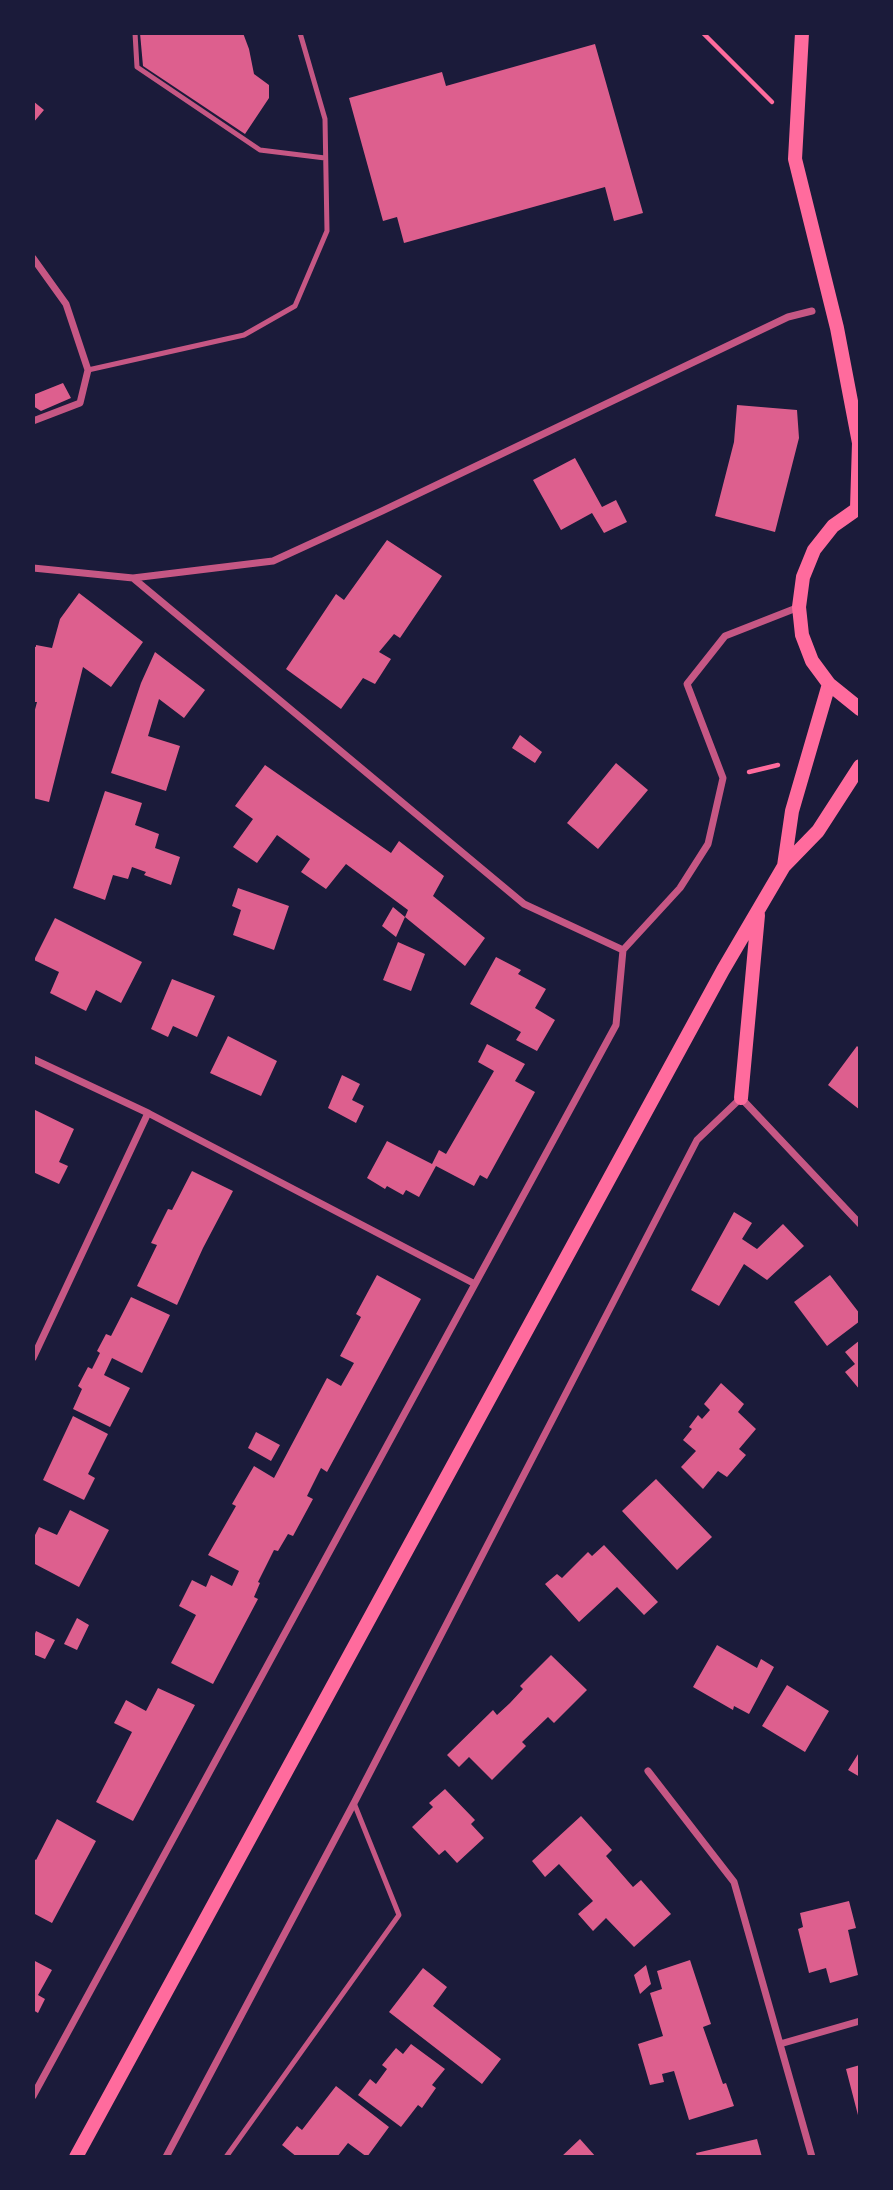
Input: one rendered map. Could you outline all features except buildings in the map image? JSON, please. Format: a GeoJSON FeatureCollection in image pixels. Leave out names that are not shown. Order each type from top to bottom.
{"type":"FeatureCollection","features":[{"type":"Feature","properties":{"kind":"main road"},"geometry":{"type":"LineString","coordinates":[[802,33],[796,159],[837,328],[859,443],[858,507],[833,526],[814,550],[803,577],[799,607],[802,635],[812,661],[829,684],[860,709]]}},
{"type":"Feature","properties":{"kind":"main road"},"geometry":{"type":"LineString","coordinates":[[784,866],[792,811],[829,684]]}},
{"type":"Feature","properties":{"kind":"main road"},"geometry":{"type":"LineString","coordinates":[[76,2157],[723,970],[784,866],[818,831],[860,766]]}},
{"type":"Feature","properties":{"kind":"main road"},"geometry":{"type":"LineString","coordinates":[[741,1098],[759,910]]}},
{"type":"Feature","properties":{"kind":"street"},"geometry":{"type":"LineString","coordinates":[[33,258],[66,304],[88,370],[80,403],[33,421]]}},
{"type":"Feature","properties":{"kind":"street"},"geometry":{"type":"LineString","coordinates":[[33,568],[133,578],[273,561],[788,317],[812,312]]}},
{"type":"Feature","properties":{"kind":"street"},"geometry":{"type":"LineString","coordinates":[[133,578],[524,904],[624,950]]}},
{"type":"Feature","properties":{"kind":"street"},"geometry":{"type":"LineString","coordinates":[[33,2096],[616,1025],[624,950],[680,888],[708,844],[723,778],[687,684],[725,636],[799,607]]}},
{"type":"Feature","properties":{"kind":"street"},"geometry":{"type":"LineString","coordinates":[[33,1059],[148,1113],[475,1284]]}},
{"type":"Feature","properties":{"kind":"street"},"geometry":{"type":"LineString","coordinates":[[166,2157],[354,1803],[697,1140],[741,1098],[860,1224]]}},
{"type":"Feature","properties":{"kind":"street"},"geometry":{"type":"LineString","coordinates":[[33,1358],[148,1113]]}},
{"type":"Feature","properties":{"kind":"street"},"geometry":{"type":"LineString","coordinates":[[648,1771],[734,1882],[812,2157]]}},
{"type":"Feature","properties":{"kind":"street"},"geometry":{"type":"LineString","coordinates":[[780,2044],[860,2021]]}},
{"type":"Feature","properties":{"kind":"lane"},"geometry":{"type":"LineString","coordinates":[[135,33],[137,67],[260,150],[326,158]]}},
{"type":"Feature","properties":{"kind":"lane"},"geometry":{"type":"LineString","coordinates":[[88,370],[244,335],[295,306],[327,231],[325,119],[300,33]]}},
{"type":"Feature","properties":{"kind":"lane"},"geometry":{"type":"LineString","coordinates":[[226,2157],[399,1915],[354,1803]]}},
{"type":"Feature","properties":{"kind":"path"},"geometry":{"type":"LineString","coordinates":[[703,33],[797,126]]}},
{"type":"Feature","properties":{"kind":"path"},"geometry":{"type":"LineString","coordinates":[[749,772],[783,764]]}}]}
